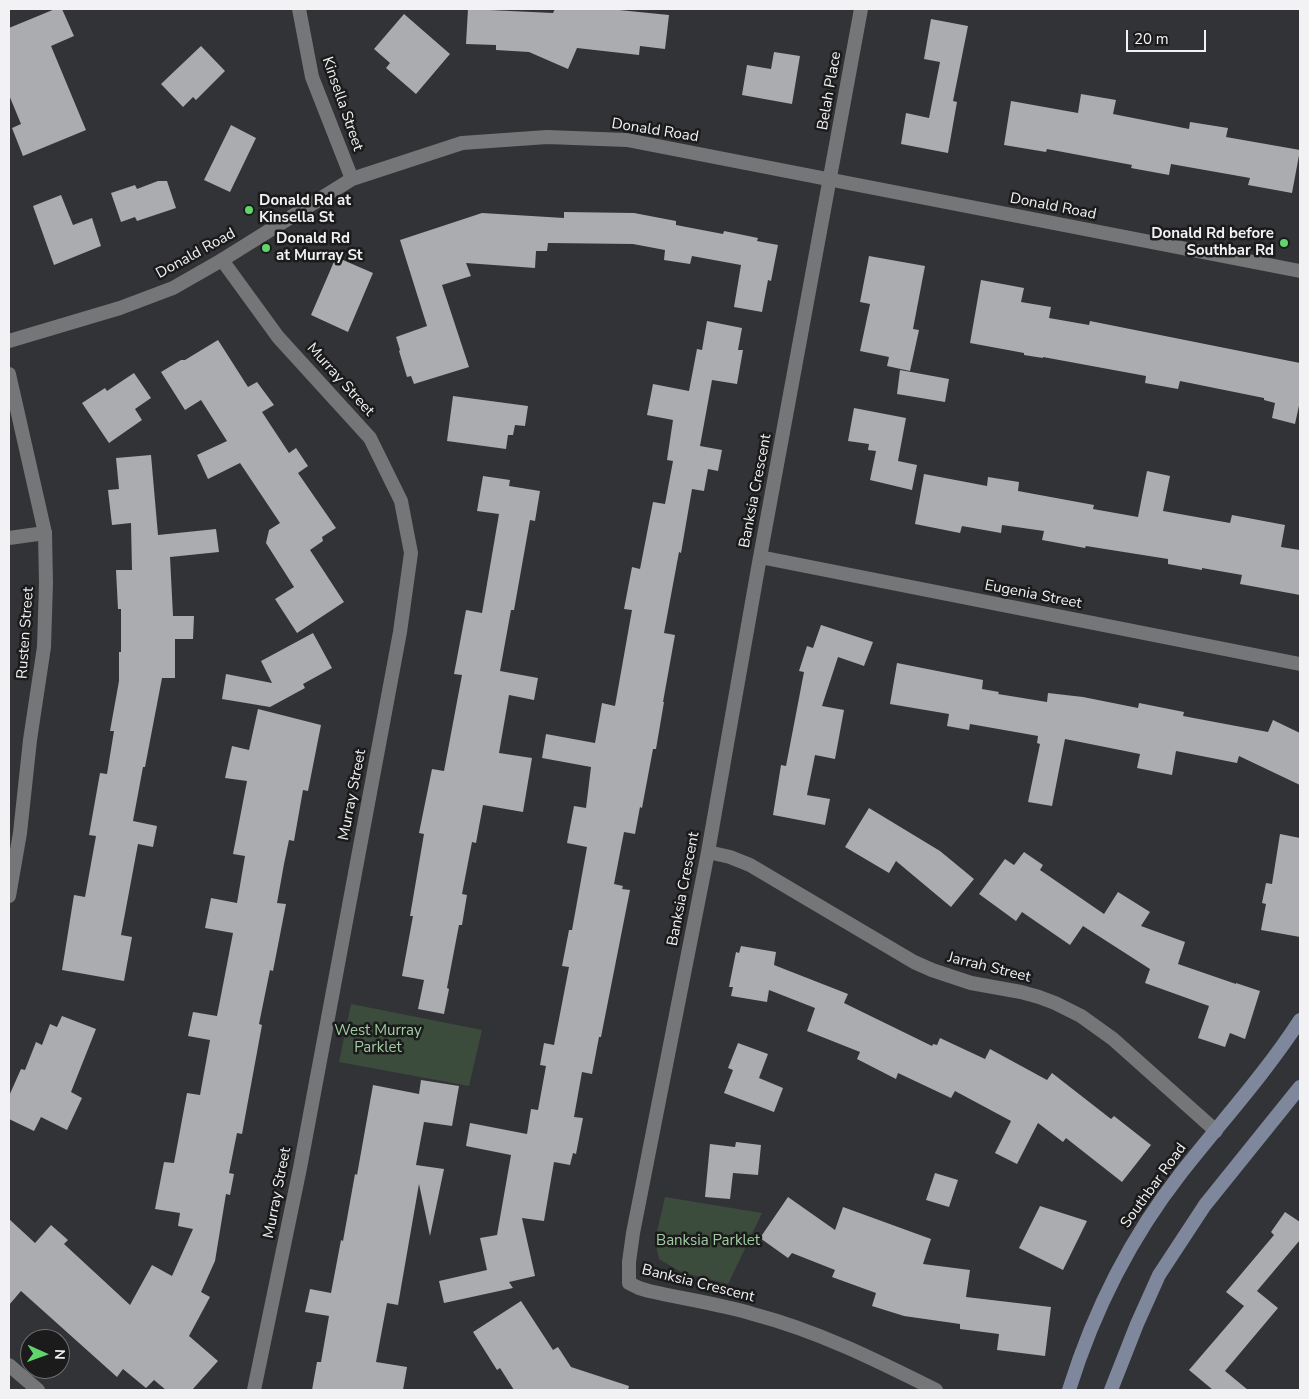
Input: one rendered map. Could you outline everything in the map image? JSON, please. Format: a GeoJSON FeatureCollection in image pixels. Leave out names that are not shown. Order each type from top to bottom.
{"type":"FeatureCollection","features":[{"type":"Feature","properties":{"kind":"main road","name":"Southbar Road"},"geometry":{"type":"LineString","coordinates":[[1069,1390],[1100,1308],[1135,1239],[1181,1173],[1298,1029]]}},
{"type":"Feature","properties":{"kind":"main road"},"geometry":{"type":"LineString","coordinates":[[1111,1390],[1159,1275],[1205,1205],[1300,1087]]}},
{"type":"Feature","properties":{"kind":"street","name":"Kinsella Street"},"geometry":{"type":"LineString","coordinates":[[299,9],[312,77],[352,179]]}},
{"type":"Feature","properties":{"kind":"street","name":"Belah Place"},"geometry":{"type":"LineString","coordinates":[[830,180],[861,9]]}},
{"type":"Feature","properties":{"kind":"street","name":"Donald Road"},"geometry":{"type":"LineString","coordinates":[[9,341],[128,305],[173,288],[222,260],[352,179],[462,143],[548,137],[627,140],[1300,272]]}},
{"type":"Feature","properties":{"kind":"street","name":"Banksia Crescent"},"geometry":{"type":"LineString","coordinates":[[830,180],[760,557],[708,852],[633,1233],[629,1262],[629,1283],[649,1291],[754,1314],[808,1331],[868,1356],[936,1390]]}},
{"type":"Feature","properties":{"kind":"street","name":"Murray Street"},"geometry":{"type":"LineString","coordinates":[[222,260],[278,337],[370,438],[401,501],[412,553],[400,632],[300,1168],[254,1390]]}},
{"type":"Feature","properties":{"kind":"street","name":"Rusten Street"},"geometry":{"type":"LineString","coordinates":[[9,374],[45,534],[46,583],[44,647],[30,740],[20,833],[9,896]]}},
{"type":"Feature","properties":{"kind":"street"},"geometry":{"type":"LineString","coordinates":[[9,538],[45,534]]}},
{"type":"Feature","properties":{"kind":"street","name":"Eugenia Street"},"geometry":{"type":"LineString","coordinates":[[760,557],[1300,664]]}},
{"type":"Feature","properties":{"kind":"street","name":"Jarrah Street"},"geometry":{"type":"LineString","coordinates":[[708,852],[730,857],[750,865],[914,962],[932,970],[971,983],[1039,997],[1082,1016],[1113,1039],[1216,1131]]}},
{"type":"Feature","properties":{"kind":"street"},"geometry":{"type":"LineString","coordinates":[[9,1365],[38,1390]]}},
{"type":"Feature","properties":{"kind":"green space","name":"West Murray Parklet"},"geometry":{"type":"Polygon","coordinates":[[[351,1004],[482,1030],[469,1086],[339,1062],[351,1004]]]}},
{"type":"Feature","properties":{"kind":"green space","name":"Banksia Parklet"},"geometry":{"type":"Polygon","coordinates":[[[665,1197],[762,1213],[728,1284],[681,1272],[659,1259],[655,1240],[665,1197]]]}},
{"type":"Feature","properties":{"kind":"building"},"geometry":{"type":"Polygon","coordinates":[[[55,9],[62,9],[74,36],[51,46],[86,130],[23,156],[12,128],[21,124],[9,95],[9,28],[55,9]]]}},
{"type":"Feature","properties":{"kind":"building"},"geometry":{"type":"Polygon","coordinates":[[[468,9],[553,13],[555,9],[609,9],[669,15],[665,49],[640,46],[639,55],[577,48],[568,69],[529,52],[496,50],[496,45],[466,44],[468,9]]]}},
{"type":"Feature","properties":{"kind":"building"},"geometry":{"type":"Polygon","coordinates":[[[404,14],[450,54],[416,94],[386,68],[390,63],[374,49],[404,14]]]}},
{"type":"Feature","properties":{"kind":"building"},"geometry":{"type":"Polygon","coordinates":[[[931,19],[968,26],[953,101],[957,102],[948,153],[901,144],[906,113],[929,118],[940,62],[924,59],[931,19]]]}},
{"type":"Feature","properties":{"kind":"building"},"geometry":{"type":"Polygon","coordinates":[[[201,46],[225,71],[196,100],[193,97],[183,107],[161,84],[201,46]]]}},
{"type":"Feature","properties":{"kind":"building"},"geometry":{"type":"Polygon","coordinates":[[[774,52],[800,56],[792,104],[742,95],[747,65],[771,69],[774,52]]]}},
{"type":"Feature","properties":{"kind":"building"},"geometry":{"type":"Polygon","coordinates":[[[1081,94],[1116,100],[1113,114],[1189,129],[1190,122],[1228,128],[1226,137],[1300,150],[1292,193],[1248,185],[1250,178],[1171,164],[1169,175],[1131,168],[1132,165],[1047,149],[1046,152],[1004,145],[1011,101],[1078,113],[1081,94]]]}},
{"type":"Feature","properties":{"kind":"building"},"geometry":{"type":"Polygon","coordinates":[[[231,125],[256,138],[230,192],[204,180],[231,125]]]}},
{"type":"Feature","properties":{"kind":"building"},"geometry":{"type":"Polygon","coordinates":[[[158,181],[167,181],[176,208],[137,221],[135,217],[121,222],[111,193],[135,185],[137,189],[158,181]]]}},
{"type":"Feature","properties":{"kind":"building"},"geometry":{"type":"Polygon","coordinates":[[[61,195],[73,225],[92,218],[101,246],[54,265],[33,206],[61,195]]]}},
{"type":"Feature","properties":{"kind":"building"},"geometry":{"type":"Polygon","coordinates":[[[564,212],[634,213],[676,221],[676,225],[723,234],[724,231],[758,238],[757,241],[778,245],[771,281],[768,280],[762,312],[734,307],[741,265],[692,256],[690,264],[664,260],[665,250],[633,244],[548,243],[547,251],[536,251],[535,268],[466,263],[471,276],[442,285],[469,367],[414,384],[411,376],[407,377],[396,337],[427,326],[400,240],[482,213],[564,218],[564,212]]]}},
{"type":"Feature","properties":{"kind":"building"},"geometry":{"type":"Polygon","coordinates":[[[869,256],[925,266],[913,329],[919,330],[910,371],[887,366],[889,357],[860,351],[870,304],[860,302],[869,256]]]}},
{"type":"Feature","properties":{"kind":"building"},"geometry":{"type":"Polygon","coordinates":[[[336,257],[373,273],[348,332],[311,315],[336,257]]]}},
{"type":"Feature","properties":{"kind":"building"},"geometry":{"type":"Polygon","coordinates":[[[981,280],[1024,288],[1021,302],[1051,307],[1049,318],[1089,325],[1090,321],[1300,363],[1300,401],[1295,424],[1272,418],[1275,403],[1264,400],[1264,398],[1180,381],[1178,389],[1145,383],[1146,376],[1024,355],[1024,353],[970,343],[981,280]]]}},
{"type":"Feature","properties":{"kind":"building"},"geometry":{"type":"Polygon","coordinates":[[[707,321],[742,328],[738,350],[743,350],[737,384],[712,380],[700,446],[722,450],[718,471],[708,469],[704,491],[692,489],[664,633],[675,635],[656,749],[653,749],[635,834],[624,832],[614,884],[623,886],[622,889],[630,890],[592,1074],[582,1072],[574,1117],[583,1118],[576,1154],[573,1153],[570,1165],[554,1162],[544,1221],[522,1218],[535,1276],[509,1282],[513,1288],[444,1303],[439,1281],[487,1270],[480,1238],[497,1235],[511,1155],[466,1146],[470,1123],[527,1134],[531,1109],[538,1110],[546,1066],[540,1065],[544,1043],[554,1045],[569,967],[562,966],[569,930],[572,930],[587,847],[567,843],[574,806],[586,808],[591,767],[542,758],[546,734],[595,743],[602,703],[615,706],[632,610],[624,609],[632,567],[640,569],[653,502],[665,504],[673,461],[667,460],[673,420],[647,415],[653,384],[689,391],[697,349],[702,350],[707,321]]]}},
{"type":"Feature","properties":{"kind":"building"},"geometry":{"type":"Polygon","coordinates":[[[218,340],[248,387],[257,382],[274,405],[262,412],[289,453],[296,448],[308,466],[298,473],[336,528],[322,537],[323,541],[310,550],[344,602],[297,633],[275,599],[294,587],[266,543],[269,530],[280,523],[240,463],[208,479],[197,455],[227,441],[201,400],[185,410],[161,372],[218,340]]]}},
{"type":"Feature","properties":{"kind":"building"},"geometry":{"type":"Polygon","coordinates":[[[900,370],[949,379],[945,402],[897,394],[900,370]]]}},
{"type":"Feature","properties":{"kind":"building"},"geometry":{"type":"Polygon","coordinates":[[[134,373],[151,398],[135,409],[142,420],[109,443],[82,403],[105,388],[107,391],[134,373]]]}},
{"type":"Feature","properties":{"kind":"building"},"geometry":{"type":"Polygon","coordinates":[[[453,396],[528,406],[525,426],[515,425],[513,435],[508,435],[506,449],[447,441],[453,396]]]}},
{"type":"Feature","properties":{"kind":"building"},"geometry":{"type":"Polygon","coordinates":[[[854,408],[906,418],[898,461],[917,465],[912,490],[870,480],[876,451],[868,450],[869,444],[848,441],[854,408]]]}},
{"type":"Feature","properties":{"kind":"building"},"geometry":{"type":"Polygon","coordinates":[[[151,455],[158,535],[216,529],[219,552],[170,557],[173,616],[194,616],[193,639],[175,639],[175,678],[162,678],[145,767],[143,767],[133,821],[157,826],[153,847],[138,844],[121,935],[132,937],[124,981],[62,970],[74,895],[85,897],[96,836],[89,835],[100,773],[107,774],[114,731],[110,731],[119,681],[119,652],[121,652],[121,609],[118,609],[116,570],[132,570],[131,523],[112,525],[108,490],[119,489],[116,458],[151,455]]]}},
{"type":"Feature","properties":{"kind":"building"},"geometry":{"type":"Polygon","coordinates":[[[1147,471],[1170,476],[1163,511],[1230,523],[1232,515],[1285,525],[1281,547],[1300,550],[1300,595],[1240,584],[1242,575],[1168,564],[1168,559],[1042,540],[1044,531],[1002,525],[1001,533],[962,526],[960,533],[915,524],[924,474],[987,486],[988,477],[1019,482],[1018,491],[1094,505],[1093,509],[1138,517],[1147,471]]]}},
{"type":"Feature","properties":{"kind":"building"},"geometry":{"type":"Polygon","coordinates":[[[483,476],[510,480],[509,486],[540,491],[535,521],[530,520],[514,610],[511,610],[500,671],[538,678],[534,700],[509,695],[499,753],[532,758],[523,812],[483,805],[476,843],[472,842],[462,894],[467,895],[462,925],[459,925],[444,1014],[418,1009],[424,980],[402,976],[413,916],[410,916],[424,834],[419,833],[432,769],[444,771],[462,675],[454,674],[466,610],[482,613],[499,514],[477,511],[483,476]]]}},
{"type":"Feature","properties":{"kind":"building"},"geometry":{"type":"Polygon","coordinates":[[[821,625],[873,642],[864,666],[838,657],[822,706],[844,710],[835,759],[815,755],[807,795],[830,799],[825,825],[773,815],[781,765],[786,766],[804,672],[799,671],[807,646],[813,648],[821,625]]]}},
{"type":"Feature","properties":{"kind":"building"},"geometry":{"type":"Polygon","coordinates":[[[313,633],[332,668],[303,684],[305,688],[270,707],[222,699],[226,674],[272,683],[261,661],[313,633]]]}},
{"type":"Feature","properties":{"kind":"building"},"geometry":{"type":"Polygon","coordinates":[[[897,663],[983,680],[982,689],[999,692],[998,694],[1047,702],[1048,693],[1083,697],[1138,708],[1139,703],[1184,712],[1183,716],[1268,732],[1273,720],[1300,733],[1300,785],[1239,756],[1237,763],[1176,751],[1172,775],[1137,768],[1140,754],[1065,739],[1052,806],[1028,802],[1040,744],[1037,743],[1038,736],[970,724],[969,730],[947,726],[949,714],[890,704],[897,663]]]}},
{"type":"Feature","properties":{"kind":"building"},"geometry":{"type":"Polygon","coordinates":[[[258,709],[321,725],[308,791],[303,790],[294,841],[289,840],[284,864],[277,903],[286,904],[273,971],[270,970],[259,1024],[262,1025],[242,1134],[237,1133],[229,1173],[234,1174],[230,1195],[226,1194],[215,1261],[201,1292],[210,1297],[189,1336],[218,1361],[192,1390],[166,1390],[154,1380],[146,1388],[123,1369],[117,1377],[70,1335],[70,1329],[63,1329],[21,1291],[9,1305],[9,1219],[35,1243],[51,1225],[68,1240],[64,1244],[130,1305],[152,1265],[172,1276],[193,1229],[178,1226],[180,1213],[155,1209],[164,1162],[174,1163],[187,1093],[200,1095],[210,1040],[188,1036],[193,1012],[217,1016],[233,933],[205,928],[211,898],[237,903],[245,856],[233,854],[247,781],[225,778],[232,746],[249,750],[258,709]]]}},
{"type":"Feature","properties":{"kind":"building"},"geometry":{"type":"Polygon","coordinates":[[[869,808],[940,851],[974,879],[951,907],[896,861],[889,873],[845,847],[869,808]]]}},
{"type":"Feature","properties":{"kind":"building"},"geometry":{"type":"Polygon","coordinates":[[[1280,834],[1300,838],[1300,937],[1261,930],[1266,904],[1262,903],[1266,883],[1272,884],[1280,834]]]}},
{"type":"Feature","properties":{"kind":"building"},"geometry":{"type":"Polygon","coordinates":[[[1024,852],[1043,865],[1040,870],[1104,914],[1118,892],[1150,912],[1141,926],[1185,942],[1178,964],[1260,991],[1245,1039],[1230,1033],[1225,1047],[1198,1038],[1209,1006],[1145,983],[1150,969],[1083,926],[1070,945],[1022,912],[1016,921],[979,894],[1005,859],[1014,865],[1024,852]]]}},
{"type":"Feature","properties":{"kind":"building"},"geometry":{"type":"Polygon","coordinates":[[[741,946],[776,952],[774,965],[848,994],[844,1003],[932,1046],[933,1044],[937,1045],[940,1038],[985,1059],[990,1049],[1047,1080],[1052,1073],[1111,1119],[1114,1116],[1151,1145],[1122,1182],[1066,1138],[1063,1142],[1038,1123],[1017,1164],[995,1153],[1011,1121],[955,1091],[951,1098],[898,1073],[896,1079],[857,1059],[860,1052],[807,1031],[815,1008],[769,990],[767,1002],[731,996],[733,987],[729,987],[736,952],[739,953],[741,946]]]}},
{"type":"Feature","properties":{"kind":"building"},"geometry":{"type":"Polygon","coordinates":[[[62,1016],[96,1029],[71,1092],[82,1098],[67,1130],[41,1117],[34,1131],[9,1119],[9,1096],[21,1069],[25,1070],[36,1042],[42,1045],[50,1024],[57,1027],[62,1016]]]}},
{"type":"Feature","properties":{"kind":"building"},"geometry":{"type":"Polygon","coordinates":[[[738,1043],[768,1054],[759,1078],[783,1088],[774,1112],[724,1093],[733,1070],[728,1068],[738,1043]]]}},
{"type":"Feature","properties":{"kind":"building"},"geometry":{"type":"Polygon","coordinates":[[[421,1080],[459,1086],[452,1126],[424,1122],[416,1165],[444,1169],[430,1236],[419,1184],[398,1305],[387,1303],[376,1362],[407,1367],[403,1390],[312,1390],[317,1362],[321,1362],[329,1316],[305,1312],[310,1289],[331,1293],[355,1174],[357,1175],[373,1085],[419,1094],[421,1080]]]}},
{"type":"Feature","properties":{"kind":"building"},"geometry":{"type":"Polygon","coordinates":[[[736,1142],[761,1145],[758,1175],[733,1173],[730,1199],[705,1197],[710,1144],[735,1147],[736,1142]]]}},
{"type":"Feature","properties":{"kind":"building"},"geometry":{"type":"Polygon","coordinates":[[[935,1173],[958,1180],[949,1207],[926,1200],[935,1173]]]}},
{"type":"Feature","properties":{"kind":"building"},"geometry":{"type":"Polygon","coordinates":[[[788,1197],[835,1230],[843,1207],[931,1239],[923,1264],[970,1270],[966,1297],[1051,1307],[1045,1356],[997,1350],[999,1334],[960,1329],[960,1324],[904,1316],[872,1306],[876,1293],[832,1277],[835,1270],[792,1253],[788,1258],[760,1238],[788,1197]]]}},
{"type":"Feature","properties":{"kind":"building"},"geometry":{"type":"Polygon","coordinates":[[[1040,1206],[1087,1221],[1063,1270],[1019,1248],[1040,1206]]]}},
{"type":"Feature","properties":{"kind":"building"},"geometry":{"type":"Polygon","coordinates":[[[1285,1212],[1300,1222],[1300,1240],[1257,1291],[1278,1308],[1225,1371],[1248,1390],[1213,1390],[1189,1370],[1244,1306],[1226,1292],[1274,1235],[1271,1232],[1285,1212]]]}},
{"type":"Feature","properties":{"kind":"building"},"geometry":{"type":"Polygon","coordinates":[[[521,1301],[553,1350],[558,1347],[571,1367],[629,1386],[628,1390],[514,1390],[500,1368],[497,1370],[473,1332],[521,1301]]]}},
{"type":"Feature","properties":{"kind":"place","name":"Donald Rd at Kinsella St"},"geometry":{"type":"Point","coordinates":[249,210]}},
{"type":"Feature","properties":{"kind":"place","name":"Donald Rd before Southbar Rd"},"geometry":{"type":"Point","coordinates":[1284,243]}},
{"type":"Feature","properties":{"kind":"place","name":"Donald Rd at Murray St"},"geometry":{"type":"Point","coordinates":[266,248]}}]}
